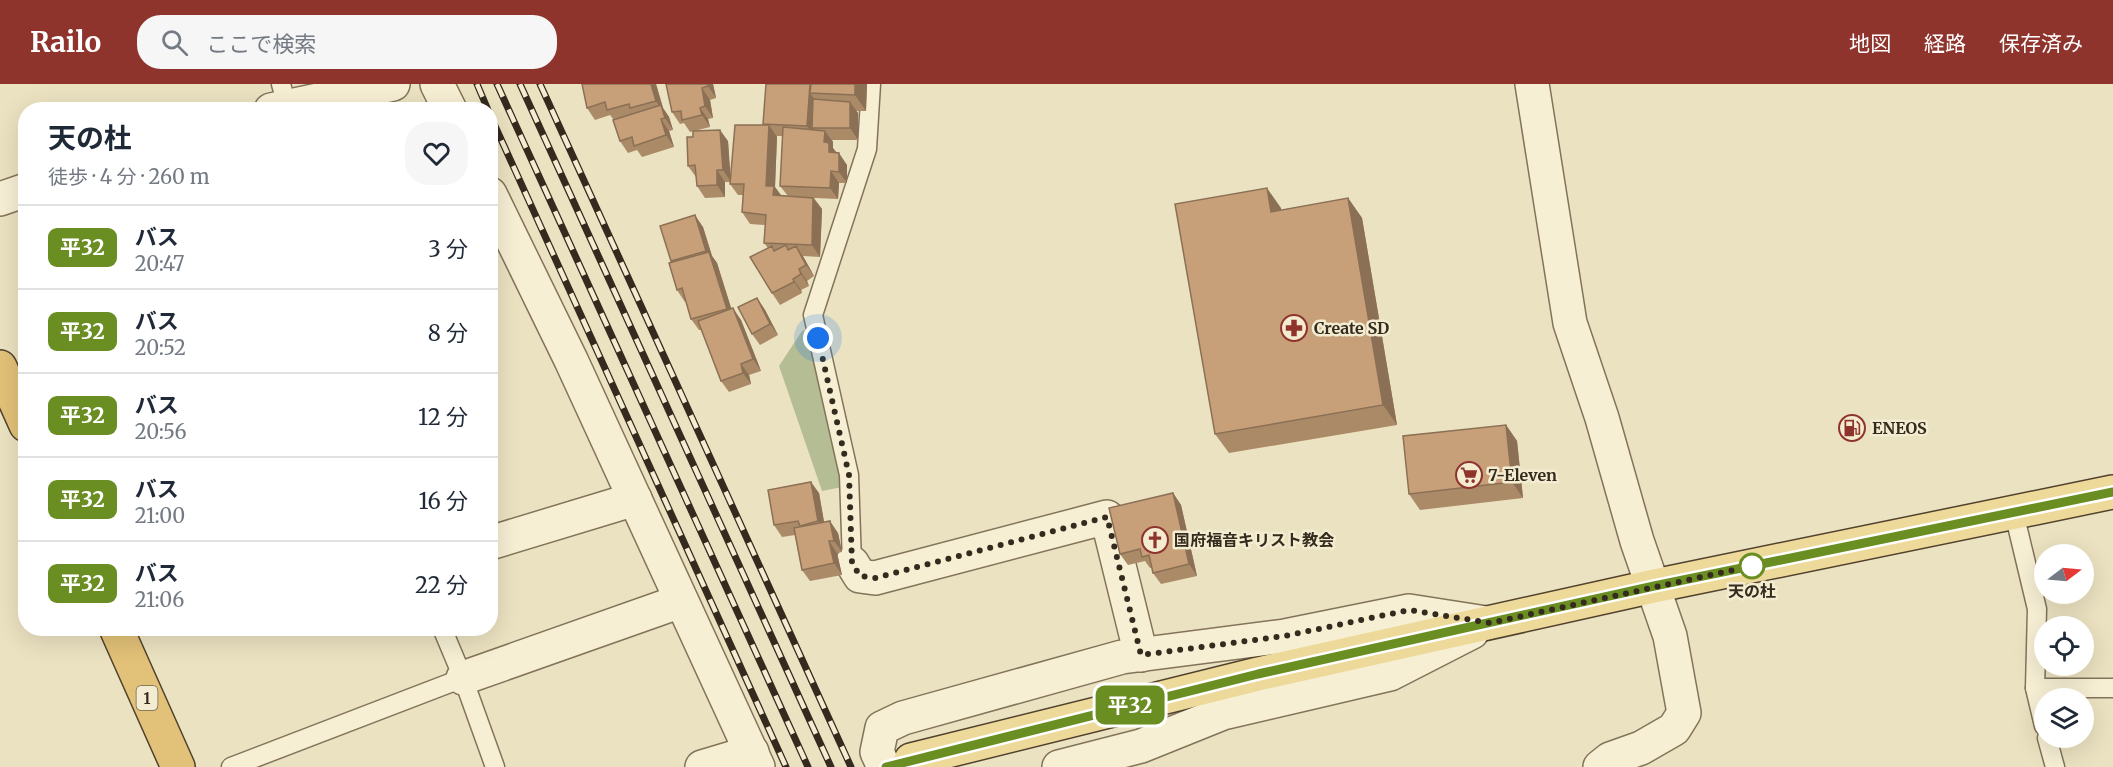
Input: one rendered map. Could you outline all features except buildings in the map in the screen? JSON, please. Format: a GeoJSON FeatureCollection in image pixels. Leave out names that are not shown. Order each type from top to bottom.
{"type":"FeatureCollection","features":[{"type":"Feature","properties":{"kind":"highway"},"geometry":{"type":"LineString","coordinates":[[0,367],[14,415]]}},
{"type":"Feature","properties":{"kind":"highway","name":"1"},"geometry":{"type":"LineString","coordinates":[[120,636],[178,767]]}},
{"type":"Feature","properties":{"kind":"main road"},"geometry":{"type":"LineString","coordinates":[[897,764],[1258,674],[1654,586],[2113,492]]}},
{"type":"Feature","properties":{"kind":"street"},"geometry":{"type":"LineString","coordinates":[[289,102],[393,84]]}},
{"type":"Feature","properties":{"kind":"street"},"geometry":{"type":"LineString","coordinates":[[437,84],[446,102]]}},
{"type":"Feature","properties":{"kind":"street"},"geometry":{"type":"LineString","coordinates":[[1532,84],[1570,323],[1602,418],[1636,541],[1670,636],[1684,713],[1674,729],[1645,758],[1610,759],[1600,767]]}},
{"type":"Feature","properties":{"kind":"street"},"geometry":{"type":"LineString","coordinates":[[0,199],[18,193]]}},
{"type":"Feature","properties":{"kind":"street"},"geometry":{"type":"LineString","coordinates":[[498,210],[571,360],[755,760],[702,767]]}},
{"type":"Feature","properties":{"kind":"street"},"geometry":{"type":"LineString","coordinates":[[498,541],[635,499]]}},
{"type":"Feature","properties":{"kind":"street"},"geometry":{"type":"LineString","coordinates":[[852,563],[860,576],[875,578],[1107,517],[1141,655]]}},
{"type":"Feature","properties":{"kind":"street"},"geometry":{"type":"LineString","coordinates":[[463,678],[681,601]]}},
{"type":"Feature","properties":{"kind":"street"},"geometry":{"type":"LineString","coordinates":[[897,764],[877,752],[882,728],[903,718],[1122,657],[1285,636],[1409,610],[1490,623]]}},
{"type":"Feature","properties":{"kind":"street"},"geometry":{"type":"LineString","coordinates":[[1059,767],[1141,746],[1223,713],[1390,674],[1490,623]]}},
{"type":"Feature","properties":{"kind":"lane"},"geometry":{"type":"LineString","coordinates":[[852,563],[849,475],[813,315],[867,149],[871,84]]}},
{"type":"Feature","properties":{"kind":"lane"},"geometry":{"type":"LineString","coordinates":[[2014,513],[2037,609],[2035,688]]}},
{"type":"Feature","properties":{"kind":"lane"},"geometry":{"type":"LineString","coordinates":[[445,636],[463,678],[495,767]]}},
{"type":"Feature","properties":{"kind":"lane"},"geometry":{"type":"LineString","coordinates":[[231,767],[463,678]]}},
{"type":"Feature","properties":{"kind":"lane"},"geometry":{"type":"LineString","coordinates":[[2094,688],[2113,688]]}},
{"type":"Feature","properties":{"kind":"lane"},"geometry":{"type":"LineString","coordinates":[[2050,748],[2055,767]]}},
{"type":"Feature","properties":{"kind":"green space"},"geometry":{"type":"Polygon","coordinates":[[[811,328],[847,486],[822,491],[779,366],[802,331],[811,328]]]}},
{"type":"Feature","properties":{"kind":"railway"},"geometry":{"type":"LineString","coordinates":[[477,84],[485,102]]}},
{"type":"Feature","properties":{"kind":"railway"},"geometry":{"type":"LineString","coordinates":[[497,84],[808,767]]}},
{"type":"Feature","properties":{"kind":"railway"},"geometry":{"type":"LineString","coordinates":[[520,84],[831,767]]}},
{"type":"Feature","properties":{"kind":"railway"},"geometry":{"type":"LineString","coordinates":[[540,84],[851,767]]}},
{"type":"Feature","properties":{"kind":"railway"},"geometry":{"type":"LineString","coordinates":[[498,133],[786,767]]}},
{"type":"Feature","properties":{"kind":"bus line","name":"平32"},"geometry":{"type":"LineString","coordinates":[[886,767],[1258,674],[1654,586],[2113,492]]}},
{"type":"Feature","properties":{"kind":"place","name":"Create SD"},"geometry":{"type":"Point","coordinates":[1294,328]}},
{"type":"Feature","properties":{"kind":"place","name":"ENEOS"},"geometry":{"type":"Point","coordinates":[1852,428]}},
{"type":"Feature","properties":{"kind":"place","name":"7-Eleven"},"geometry":{"type":"Point","coordinates":[1469,475]}},
{"type":"Feature","properties":{"kind":"place","name":"国府福音キリスト教会"},"geometry":{"type":"Point","coordinates":[1155,540]}},
{"type":"Feature","properties":{"kind":"place","name":"天の杜"},"geometry":{"type":"Point","coordinates":[1752,566]}},
{"type":"Feature","properties":{"kind":"route"},"geometry":{"type":"LineString","coordinates":[[818,338],[849,475],[852,563],[860,576],[875,578],[1107,517],[1141,655],[1285,636],[1409,610],[1490,623],[1752,566]]}}]}
